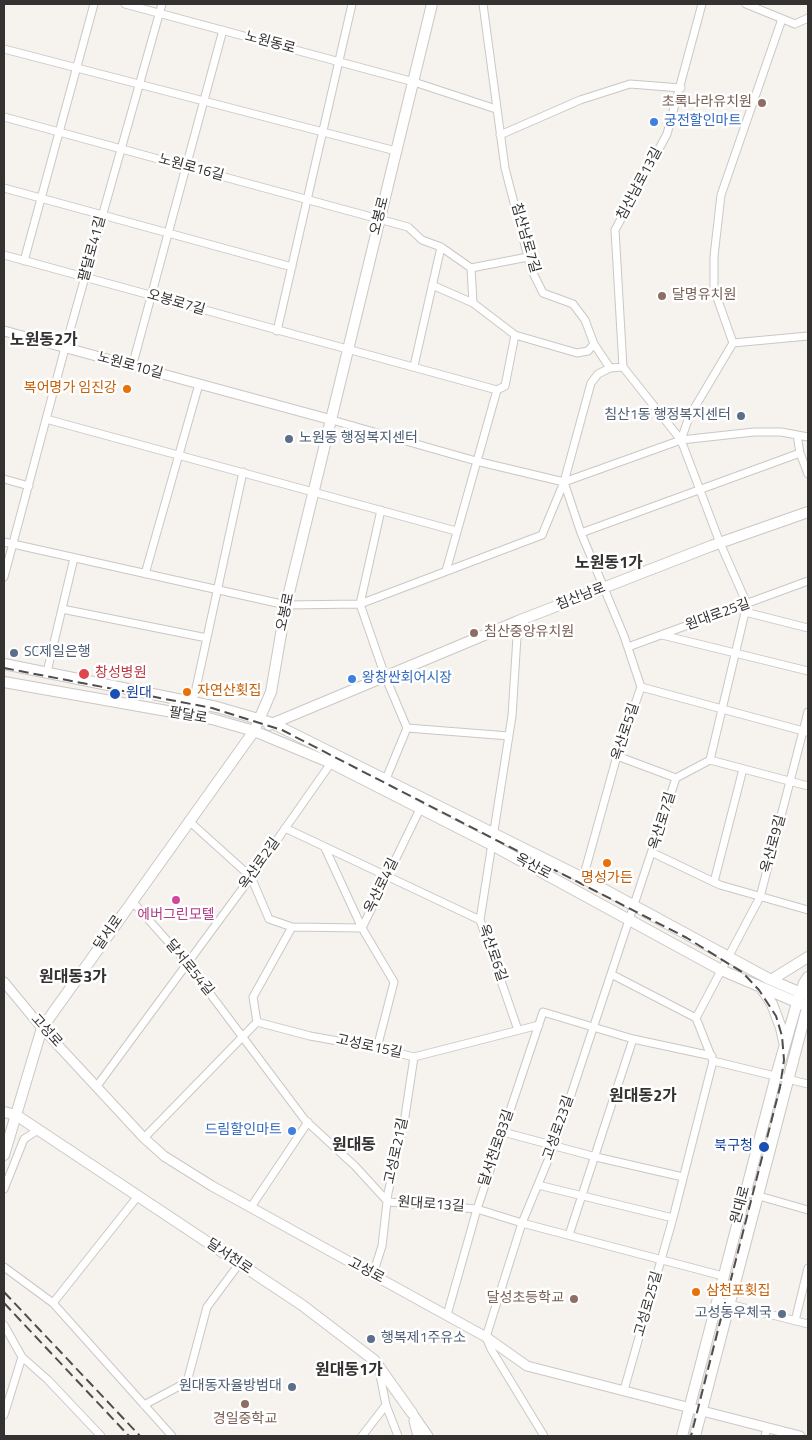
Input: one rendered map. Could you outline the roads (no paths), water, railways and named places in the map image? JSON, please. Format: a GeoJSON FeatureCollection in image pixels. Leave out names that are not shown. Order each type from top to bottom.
{"type":"FeatureCollection","features":[{"type":"Feature","properties":{"kind":"main road","name":"오봉로"},"geometry":{"type":"LineString","coordinates":[[254,731],[271,692],[286,605],[432,4]]}},
{"type":"Feature","properties":{"kind":"main road","name":"침산남로"},"geometry":{"type":"LineString","coordinates":[[254,731],[518,621],[720,543],[808,512]]}},
{"type":"Feature","properties":{"kind":"main road"},"geometry":{"type":"LineString","coordinates":[[4,664],[193,702],[272,723],[583,878],[802,997]]}},
{"type":"Feature","properties":{"kind":"main road","name":"팔달로"},"geometry":{"type":"LineString","coordinates":[[4,682],[212,719],[254,731]]}},
{"type":"Feature","properties":{"kind":"main road","name":"옥산로"},"geometry":{"type":"LineString","coordinates":[[254,731],[331,763],[492,845],[631,919],[721,970],[761,988],[802,997],[808,1006]]}},
{"type":"Feature","properties":{"kind":"main road","name":"달서로"},"geometry":{"type":"LineString","coordinates":[[4,1155],[42,1028],[254,731]]}},
{"type":"Feature","properties":{"kind":"main road"},"geometry":{"type":"LineString","coordinates":[[771,980],[808,957]]}},
{"type":"Feature","properties":{"kind":"main road","name":"원대로"},"geometry":{"type":"LineString","coordinates":[[682,1436],[744,1192],[784,1047],[808,977]]}},
{"type":"Feature","properties":{"kind":"main road"},"geometry":{"type":"LineString","coordinates":[[761,988],[767,995],[782,1028],[784,1047]]}},
{"type":"Feature","properties":{"kind":"main road","name":"원대로"},"geometry":{"type":"LineString","coordinates":[[695,1436],[808,1006]]}},
{"type":"Feature","properties":{"kind":"main road"},"geometry":{"type":"LineString","coordinates":[[797,1048],[808,1040]]}},
{"type":"Feature","properties":{"kind":"main road","name":"달서천로"},"geometry":{"type":"LineString","coordinates":[[4,1112],[16,1115],[302,1305],[374,1360],[412,1413]]}},
{"type":"Feature","properties":{"kind":"street"},"geometry":{"type":"LineString","coordinates":[[24,261],[94,4]]}},
{"type":"Feature","properties":{"kind":"street","name":"노원동로"},"geometry":{"type":"LineString","coordinates":[[125,4],[414,82]]}},
{"type":"Feature","properties":{"kind":"street","name":"팔달로41길"},"geometry":{"type":"LineString","coordinates":[[4,577],[65,348],[162,4]]}},
{"type":"Feature","properties":{"kind":"street"},"geometry":{"type":"LineString","coordinates":[[277,332],[352,4]]}},
{"type":"Feature","properties":{"kind":"street","name":"침산남로7길"},"geometry":{"type":"LineString","coordinates":[[483,4],[505,168],[531,269],[543,293],[573,304],[585,320],[594,344],[610,368]]}},
{"type":"Feature","properties":{"kind":"street","name":"침산남로13길"},"geometry":{"type":"LineString","coordinates":[[623,367],[616,230],[668,134],[702,4]]}},
{"type":"Feature","properties":{"kind":"street"},"geometry":{"type":"LineString","coordinates":[[746,4],[795,24],[808,18]]}},
{"type":"Feature","properties":{"kind":"street"},"geometry":{"type":"LineString","coordinates":[[734,344],[714,288],[714,256],[721,195],[782,19]]}},
{"type":"Feature","properties":{"kind":"street"},"geometry":{"type":"LineString","coordinates":[[132,367],[222,30]]}},
{"type":"Feature","properties":{"kind":"street"},"geometry":{"type":"LineString","coordinates":[[7,50],[396,152]]}},
{"type":"Feature","properties":{"kind":"street"},"geometry":{"type":"LineString","coordinates":[[414,82],[496,109]]}},
{"type":"Feature","properties":{"kind":"street"},"geometry":{"type":"LineString","coordinates":[[500,135],[580,100],[630,84],[681,88]]}},
{"type":"Feature","properties":{"kind":"street","name":"노원로16길"},"geometry":{"type":"LineString","coordinates":[[4,118],[408,228],[422,240],[441,248],[471,268]]}},
{"type":"Feature","properties":{"kind":"street"},"geometry":{"type":"LineString","coordinates":[[4,188],[292,267]]}},
{"type":"Feature","properties":{"kind":"street"},"geometry":{"type":"LineString","coordinates":[[414,366],[441,248]]}},
{"type":"Feature","properties":{"kind":"street","name":"오봉로7길"},"geometry":{"type":"LineString","coordinates":[[4,255],[277,332],[348,350]]}},
{"type":"Feature","properties":{"kind":"street"},"geometry":{"type":"LineString","coordinates":[[473,303],[471,268],[528,257]]}},
{"type":"Feature","properties":{"kind":"street"},"geometry":{"type":"LineString","coordinates":[[432,285],[473,303],[515,335],[576,353],[588,350],[594,344]]}},
{"type":"Feature","properties":{"kind":"street","name":"노원로10길"},"geometry":{"type":"LineString","coordinates":[[4,331],[332,420]]}},
{"type":"Feature","properties":{"kind":"street"},"geometry":{"type":"LineString","coordinates":[[348,350],[414,366],[497,390],[505,386],[515,335]]}},
{"type":"Feature","properties":{"kind":"street"},"geometry":{"type":"LineString","coordinates":[[734,344],[808,336]]}},
{"type":"Feature","properties":{"kind":"street"},"geometry":{"type":"LineString","coordinates":[[681,440],[689,417],[734,344]]}},
{"type":"Feature","properties":{"kind":"street"},"geometry":{"type":"LineString","coordinates":[[4,542],[286,605],[360,604],[542,535],[564,482],[591,383],[598,374],[610,368],[623,367],[681,440],[746,608],[710,760],[808,786]]}},
{"type":"Feature","properties":{"kind":"street"},"geometry":{"type":"LineString","coordinates":[[145,574],[198,384]]}},
{"type":"Feature","properties":{"kind":"street"},"geometry":{"type":"LineString","coordinates":[[446,571],[497,390]]}},
{"type":"Feature","properties":{"kind":"street"},"geometry":{"type":"LineString","coordinates":[[46,419],[456,531]]}},
{"type":"Feature","properties":{"kind":"street"},"geometry":{"type":"LineString","coordinates":[[332,420],[476,461],[564,482],[681,440],[754,432],[781,432],[808,437]]}},
{"type":"Feature","properties":{"kind":"street"},"geometry":{"type":"LineString","coordinates":[[796,435],[808,474]]}},
{"type":"Feature","properties":{"kind":"street"},"geometry":{"type":"LineString","coordinates":[[581,533],[800,453]]}},
{"type":"Feature","properties":{"kind":"street"},"geometry":{"type":"LineString","coordinates":[[193,702],[244,472]]}},
{"type":"Feature","properties":{"kind":"street"},"geometry":{"type":"LineString","coordinates":[[4,479],[29,486]]}},
{"type":"Feature","properties":{"kind":"street"},"geometry":{"type":"LineString","coordinates":[[564,482],[581,533],[605,588]]}},
{"type":"Feature","properties":{"kind":"street"},"geometry":{"type":"LineString","coordinates":[[382,510],[360,604],[385,676],[408,728],[386,779]]}},
{"type":"Feature","properties":{"kind":"street"},"geometry":{"type":"LineString","coordinates":[[47,672],[74,558]]}},
{"type":"Feature","properties":{"kind":"street","name":"원대로25길"},"geometry":{"type":"LineString","coordinates":[[628,647],[746,608],[808,581]]}},
{"type":"Feature","properties":{"kind":"street","name":"옥산로5길"},"geometry":{"type":"LineString","coordinates":[[583,878],[617,756],[641,687],[605,588]]}},
{"type":"Feature","properties":{"kind":"street"},"geometry":{"type":"LineString","coordinates":[[746,608],[808,628]]}},
{"type":"Feature","properties":{"kind":"street"},"geometry":{"type":"LineString","coordinates":[[62,609],[207,638]]}},
{"type":"Feature","properties":{"kind":"street","name":"옥산로6길"},"geometry":{"type":"LineString","coordinates":[[518,621],[509,736],[480,920],[518,1030]]}},
{"type":"Feature","properties":{"kind":"street"},"geometry":{"type":"LineString","coordinates":[[662,635],[808,671]]}},
{"type":"Feature","properties":{"kind":"street"},"geometry":{"type":"LineString","coordinates":[[641,687],[806,732]]}},
{"type":"Feature","properties":{"kind":"street","name":"옥산로9길"},"geometry":{"type":"LineString","coordinates":[[721,970],[760,897],[806,732],[808,712]]}},
{"type":"Feature","properties":{"kind":"street"},"geometry":{"type":"LineString","coordinates":[[408,728],[509,736]]}},
{"type":"Feature","properties":{"kind":"street"},"geometry":{"type":"LineString","coordinates":[[617,756],[676,778]]}},
{"type":"Feature","properties":{"kind":"street","name":"옥산로7길"},"geometry":{"type":"LineString","coordinates":[[631,919],[676,778],[710,760]]}},
{"type":"Feature","properties":{"kind":"street","name":"옥산로2길"},"geometry":{"type":"LineString","coordinates":[[97,1086],[251,877],[331,763]]}},
{"type":"Feature","properties":{"kind":"street"},"geometry":{"type":"LineString","coordinates":[[714,882],[744,769]]}},
{"type":"Feature","properties":{"kind":"street","name":"옥산로4길"},"geometry":{"type":"LineString","coordinates":[[377,1048],[394,982],[362,928],[420,809]]}},
{"type":"Feature","properties":{"kind":"street"},"geometry":{"type":"LineString","coordinates":[[189,821],[251,877],[269,919],[292,927],[362,928],[325,848]]}},
{"type":"Feature","properties":{"kind":"street"},"geometry":{"type":"LineString","coordinates":[[285,828],[386,878],[480,920]]}},
{"type":"Feature","properties":{"kind":"street"},"geometry":{"type":"LineString","coordinates":[[653,853],[714,882],[808,910]]}},
{"type":"Feature","properties":{"kind":"street","name":"달서로54길"},"geometry":{"type":"LineString","coordinates":[[132,901],[187,963],[243,1038]]}},
{"type":"Feature","properties":{"kind":"street","name":"고성로23길"},"geometry":{"type":"LineString","coordinates":[[486,1337],[522,1223],[554,1146],[631,919]]}},
{"type":"Feature","properties":{"kind":"street"},"geometry":{"type":"LineString","coordinates":[[144,1138],[257,1022],[253,997],[292,927]]}},
{"type":"Feature","properties":{"kind":"street"},"geometry":{"type":"LineString","coordinates":[[696,1018],[721,970]]}},
{"type":"Feature","properties":{"kind":"street"},"geometry":{"type":"LineString","coordinates":[[611,974],[696,1018],[712,1058]]}},
{"type":"Feature","properties":{"kind":"street","name":"고성로"},"geometry":{"type":"LineString","coordinates":[[4,982],[42,1028],[144,1138],[164,1156],[251,1208],[486,1337],[527,1366],[701,1411],[766,1432],[800,1436]]}},
{"type":"Feature","properties":{"kind":"street","name":"달서천로83길"},"geometry":{"type":"LineString","coordinates":[[447,1315],[477,1209],[544,1012],[593,1027]]}},
{"type":"Feature","properties":{"kind":"street","name":"고성로15길"},"geometry":{"type":"LineString","coordinates":[[257,1022],[310,1036],[414,1057],[539,1025]]}},
{"type":"Feature","properties":{"kind":"street"},"geometry":{"type":"LineString","coordinates":[[593,1027],[808,1084]]}},
{"type":"Feature","properties":{"kind":"street","name":"원대로13길"},"geometry":{"type":"LineString","coordinates":[[243,1038],[308,1122],[355,1166],[388,1202],[477,1209],[522,1223],[723,1276]]}},
{"type":"Feature","properties":{"kind":"street"},"geometry":{"type":"LineString","coordinates":[[569,1235],[633,1039]]}},
{"type":"Feature","properties":{"kind":"street","name":"고성로21길"},"geometry":{"type":"LineString","coordinates":[[373,1274],[382,1246],[414,1057]]}},
{"type":"Feature","properties":{"kind":"street","name":"고성로25길"},"geometry":{"type":"LineString","coordinates":[[624,1390],[662,1260],[712,1058]]}},
{"type":"Feature","properties":{"kind":"street"},"geometry":{"type":"LineString","coordinates":[[251,1208],[308,1122]]}},
{"type":"Feature","properties":{"kind":"street"},"geometry":{"type":"LineString","coordinates":[[4,1189],[24,1139],[38,1130]]}},
{"type":"Feature","properties":{"kind":"street"},"geometry":{"type":"LineString","coordinates":[[503,1132],[596,1157],[683,1177]]}},
{"type":"Feature","properties":{"kind":"street"},"geometry":{"type":"LineString","coordinates":[[538,1185],[673,1218]]}},
{"type":"Feature","properties":{"kind":"street"},"geometry":{"type":"LineString","coordinates":[[744,1192],[808,1210]]}},
{"type":"Feature","properties":{"kind":"street"},"geometry":{"type":"LineString","coordinates":[[53,1304],[138,1196]]}},
{"type":"Feature","properties":{"kind":"street"},"geometry":{"type":"LineString","coordinates":[[144,1405],[188,1382],[207,1307],[239,1264]]}},
{"type":"Feature","properties":{"kind":"street"},"geometry":{"type":"LineString","coordinates":[[4,1267],[53,1304],[172,1436]]}},
{"type":"Feature","properties":{"kind":"street"},"geometry":{"type":"LineString","coordinates":[[795,1321],[806,1283],[808,1268]]}},
{"type":"Feature","properties":{"kind":"street"},"geometry":{"type":"LineString","coordinates":[[717,1301],[808,1324]]}},
{"type":"Feature","properties":{"kind":"street"},"geometry":{"type":"LineString","coordinates":[[4,1325],[22,1357],[48,1380],[100,1436]]}},
{"type":"Feature","properties":{"kind":"street"},"geometry":{"type":"LineString","coordinates":[[486,1337],[491,1349],[544,1436]]}},
{"type":"Feature","properties":{"kind":"street"},"geometry":{"type":"LineString","coordinates":[[4,1416],[22,1357]]}},
{"type":"Feature","properties":{"kind":"street"},"geometry":{"type":"LineString","coordinates":[[378,1365],[386,1405],[398,1436]]}},
{"type":"Feature","properties":{"kind":"street"},"geometry":{"type":"LineString","coordinates":[[362,1436],[386,1405]]}},
{"type":"Feature","properties":{"kind":"street"},"geometry":{"type":"LineString","coordinates":[[412,1413],[428,1436]]}},
{"type":"Feature","properties":{"kind":"street","name":"달서천로"},"geometry":{"type":"LineString","coordinates":[[412,1413],[418,1436]]}},
{"type":"Feature","properties":{"kind":"railway"},"geometry":{"type":"LineString","coordinates":[[4,668],[212,708],[282,730],[687,938],[742,972],[759,990],[776,1016],[782,1036],[784,1060],[780,1087],[691,1436]]}},
{"type":"Feature","properties":{"kind":"railway"},"geometry":{"type":"LineString","coordinates":[[4,1292],[140,1436]]}},
{"type":"Feature","properties":{"kind":"railway"},"geometry":{"type":"LineString","coordinates":[[4,1303],[129,1436]]}},
{"type":"Feature","properties":{"kind":"place","name":"초록나라유치원"},"geometry":{"type":"Point","coordinates":[762,103]}},
{"type":"Feature","properties":{"kind":"place","name":"궁전할인마트"},"geometry":{"type":"Point","coordinates":[654,122]}},
{"type":"Feature","properties":{"kind":"place","name":"달명유치원"},"geometry":{"type":"Point","coordinates":[662,296]}},
{"type":"Feature","properties":{"kind":"place","name":"복어명가 임진강"},"geometry":{"type":"Point","coordinates":[127,389]}},
{"type":"Feature","properties":{"kind":"place","name":"침산1동 행정복지센터"},"geometry":{"type":"Point","coordinates":[741,416]}},
{"type":"Feature","properties":{"kind":"place","name":"노원동 행정복지센터"},"geometry":{"type":"Point","coordinates":[289,439]}},
{"type":"Feature","properties":{"kind":"place","name":"침산중앙유치원"},"geometry":{"type":"Point","coordinates":[474,633]}},
{"type":"Feature","properties":{"kind":"place","name":"SC제일은행"},"geometry":{"type":"Point","coordinates":[14,653]}},
{"type":"Feature","properties":{"kind":"place","name":"창성병원"},"geometry":{"type":"Point","coordinates":[84,674]}},
{"type":"Feature","properties":{"kind":"place","name":"왕창싼회어시장"},"geometry":{"type":"Point","coordinates":[352,679]}},
{"type":"Feature","properties":{"kind":"place","name":"자연산횟집"},"geometry":{"type":"Point","coordinates":[187,692]}},
{"type":"Feature","properties":{"kind":"place","name":"원대"},"geometry":{"type":"Point","coordinates":[115,694]}},
{"type":"Feature","properties":{"kind":"place","name":"명성가든"},"geometry":{"type":"Point","coordinates":[607,863]}},
{"type":"Feature","properties":{"kind":"place","name":"에버그린모텔"},"geometry":{"type":"Point","coordinates":[176,900]}},
{"type":"Feature","properties":{"kind":"place","name":"드림할인마트"},"geometry":{"type":"Point","coordinates":[292,1131]}},
{"type":"Feature","properties":{"kind":"place","name":"북구청"},"geometry":{"type":"Point","coordinates":[764,1147]}},
{"type":"Feature","properties":{"kind":"place","name":"삼천포횟집"},"geometry":{"type":"Point","coordinates":[696,1292]}},
{"type":"Feature","properties":{"kind":"place","name":"달성초등학교"},"geometry":{"type":"Point","coordinates":[574,1299]}},
{"type":"Feature","properties":{"kind":"place","name":"고성동우체국"},"geometry":{"type":"Point","coordinates":[782,1314]}},
{"type":"Feature","properties":{"kind":"place","name":"행복제1주유소"},"geometry":{"type":"Point","coordinates":[371,1339]}},
{"type":"Feature","properties":{"kind":"place","name":"원대동자율방범대"},"geometry":{"type":"Point","coordinates":[292,1387]}},
{"type":"Feature","properties":{"kind":"place","name":"경일중학교"},"geometry":{"type":"Point","coordinates":[245,1404]}},
{"type":"Feature","properties":{"kind":"district","name":"노원동2가"},"geometry":{"type":"Point","coordinates":[44,341]}},
{"type":"Feature","properties":{"kind":"district","name":"노원동1가"},"geometry":{"type":"Point","coordinates":[609,564]}},
{"type":"Feature","properties":{"kind":"district","name":"원대동3가"},"geometry":{"type":"Point","coordinates":[73,978]}},
{"type":"Feature","properties":{"kind":"district","name":"원대동2가"},"geometry":{"type":"Point","coordinates":[643,1097]}},
{"type":"Feature","properties":{"kind":"district","name":"원대동"},"geometry":{"type":"Point","coordinates":[354,1146]}},
{"type":"Feature","properties":{"kind":"district","name":"원대동1가"},"geometry":{"type":"Point","coordinates":[349,1371]}}]}
